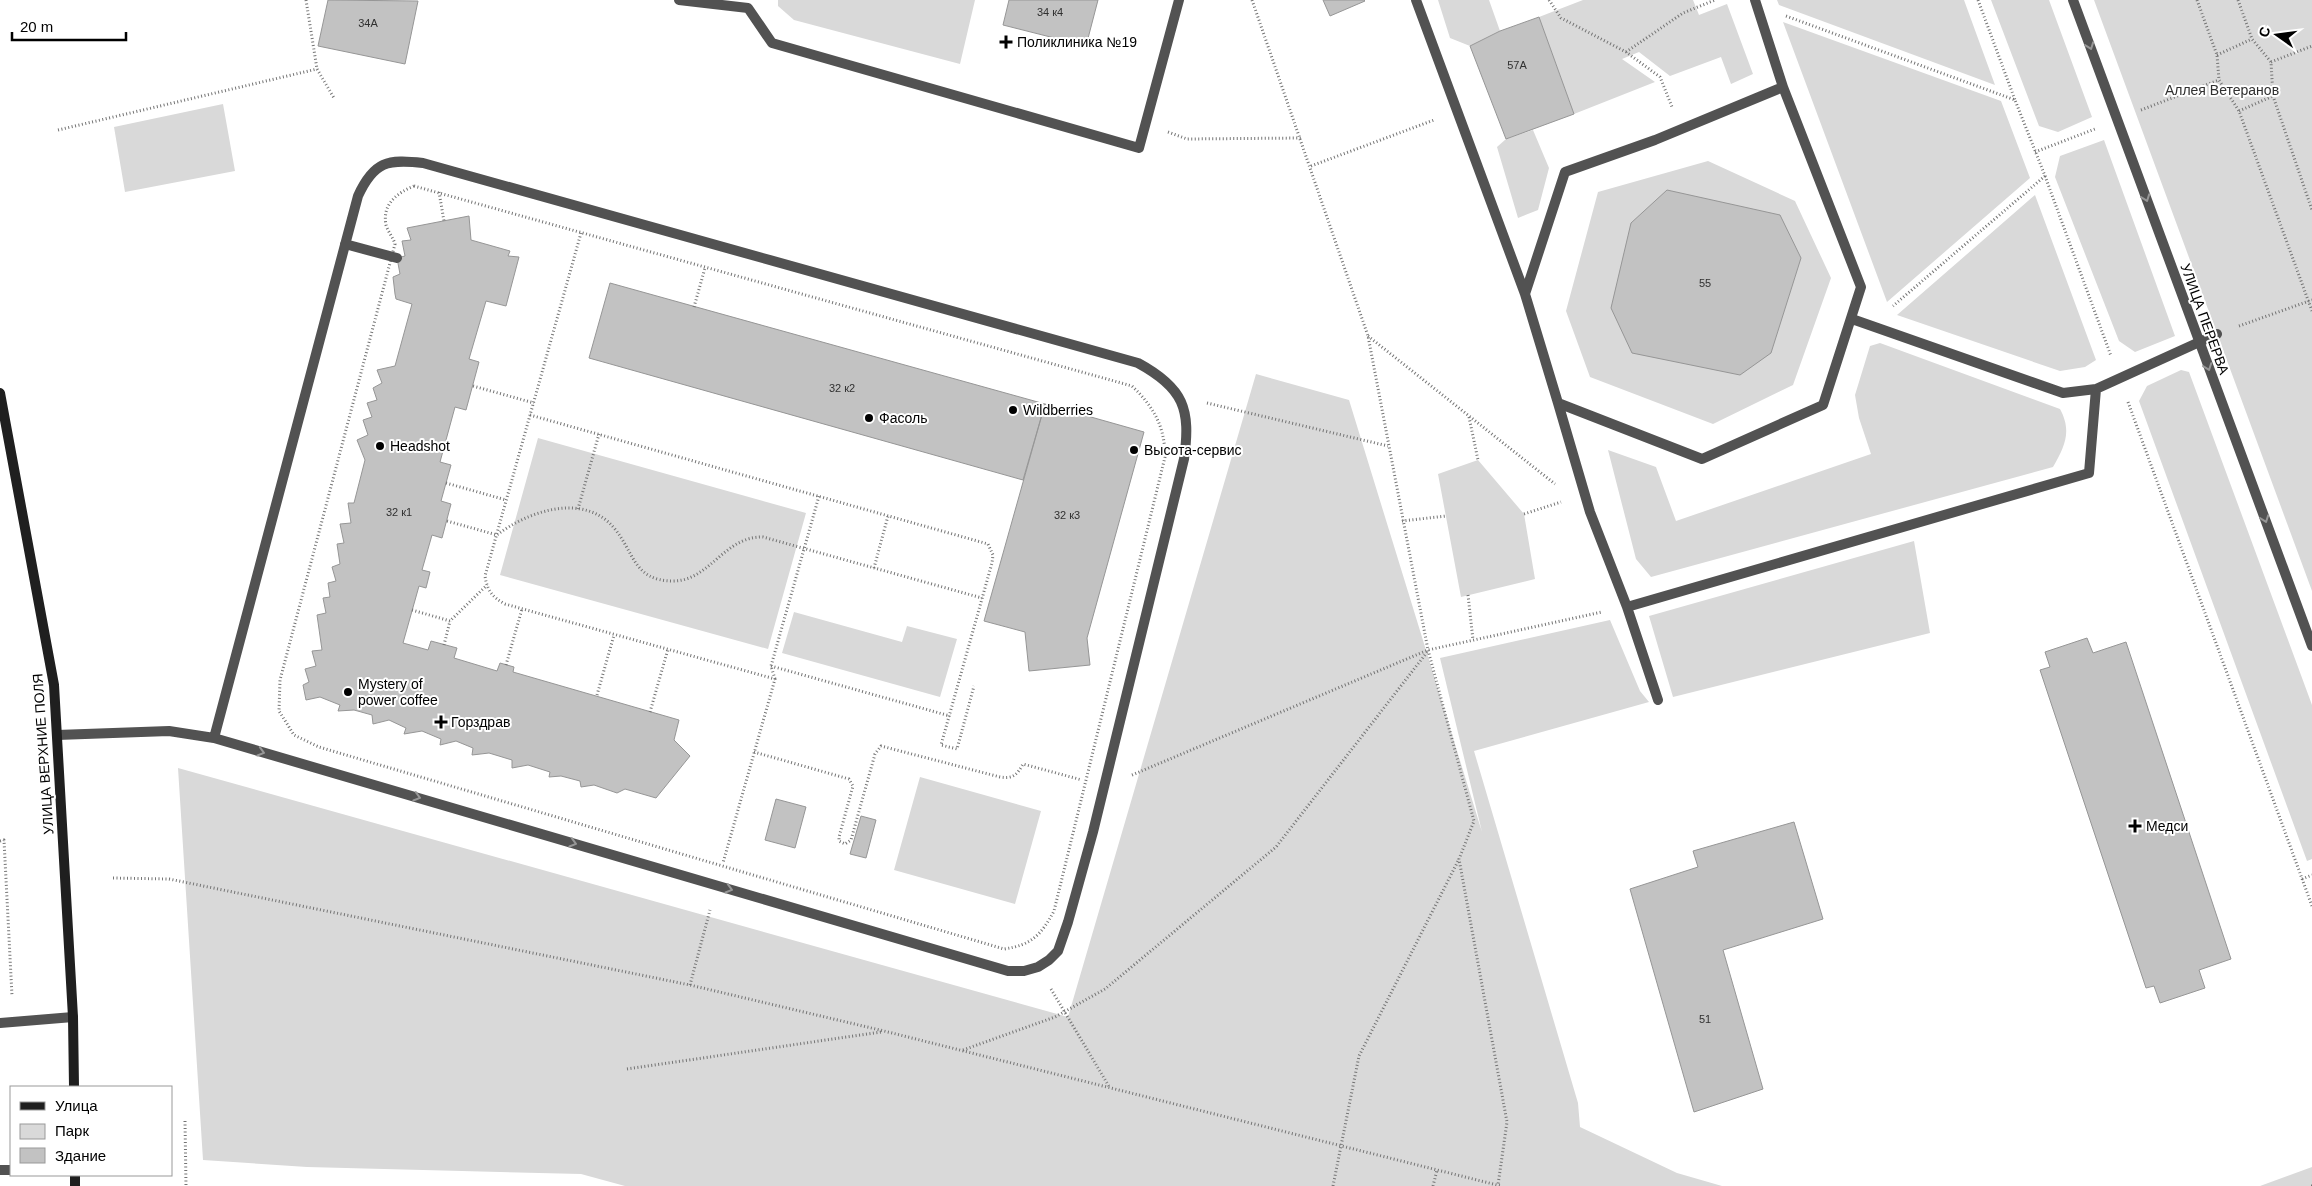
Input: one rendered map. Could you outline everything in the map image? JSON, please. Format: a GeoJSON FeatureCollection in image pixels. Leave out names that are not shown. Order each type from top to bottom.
{"type":"FeatureCollection","features":[{"type":"Feature","properties":{"kind":"main road","name":"УЛИЦА ВЕРХНИЕ ПОЛЯ"},"geometry":{"type":"LineString","coordinates":[[0,392],[3,422],[54,685],[73,1017],[74,1086]]}},
{"type":"Feature","properties":{"kind":"street"},"geometry":{"type":"LineString","coordinates":[[679,0],[749,4],[772,43],[1138,148],[1179,0]]}},
{"type":"Feature","properties":{"kind":"street"},"geometry":{"type":"LineString","coordinates":[[1416,0],[1525,294],[1590,512],[1627,607],[1658,700]]}},
{"type":"Feature","properties":{"kind":"street","name":"УЛИЦА ПЕРЕРВА"},"geometry":{"type":"LineString","coordinates":[[2073,0],[2312,646]]}},
{"type":"Feature","properties":{"kind":"street"},"geometry":{"type":"LineString","coordinates":[[1558,403],[1702,459],[1823,405],[1861,287],[1783,88],[1756,2]]}},
{"type":"Feature","properties":{"kind":"street"},"geometry":{"type":"LineString","coordinates":[[1525,294],[1565,172],[1654,140],[1783,88]]}},
{"type":"Feature","properties":{"kind":"street"},"geometry":{"type":"LineString","coordinates":[[57,735],[169,731],[214,738],[1008,972],[1024,972],[1038,967],[1058,951],[1068,922],[1104,786],[1184,459],[1188,431],[1186,414],[1178,396],[1159,374],[1138,362],[423,163],[397,160],[380,166],[365,179],[358,196],[214,738]]}},
{"type":"Feature","properties":{"kind":"street"},"geometry":{"type":"LineString","coordinates":[[345,244],[394,257]]}},
{"type":"Feature","properties":{"kind":"street"},"geometry":{"type":"LineString","coordinates":[[1852,319],[2063,393],[2096,389],[2217,334]]}},
{"type":"Feature","properties":{"kind":"street"},"geometry":{"type":"LineString","coordinates":[[1627,607],[2089,473],[2096,389]]}},
{"type":"Feature","properties":{"kind":"street"},"geometry":{"type":"LineString","coordinates":[[0,1023],[73,1017]]}},
{"type":"Feature","properties":{"kind":"path"},"geometry":{"type":"LineString","coordinates":[[306,0],[317,69],[334,98]]}},
{"type":"Feature","properties":{"kind":"path"},"geometry":{"type":"LineString","coordinates":[[1252,0],[1311,166],[1368,336],[1428,650],[1474,821],[1459,859],[1359,1056],[1333,1186]]}},
{"type":"Feature","properties":{"kind":"path"},"geometry":{"type":"LineString","coordinates":[[1548,0],[1561,18],[1626,52],[1660,76],[1673,110]]}},
{"type":"Feature","properties":{"kind":"path"},"geometry":{"type":"LineString","coordinates":[[1626,52],[1684,13],[1715,0]]}},
{"type":"Feature","properties":{"kind":"path"},"geometry":{"type":"LineString","coordinates":[[1978,0],[2045,176],[2312,906]]}},
{"type":"Feature","properties":{"kind":"path"},"geometry":{"type":"LineString","coordinates":[[2197,0],[2217,55],[2219,80],[2239,111],[2310,301],[2312,311]]}},
{"type":"Feature","properties":{"kind":"path"},"geometry":{"type":"LineString","coordinates":[[2238,0],[2252,38],[2271,62],[2273,96],[2312,210]]}},
{"type":"Feature","properties":{"kind":"path"},"geometry":{"type":"LineString","coordinates":[[1756,2],[2015,100]]}},
{"type":"Feature","properties":{"kind":"path"},"geometry":{"type":"LineString","coordinates":[[2217,55],[2252,38]]}},
{"type":"Feature","properties":{"kind":"path"},"geometry":{"type":"LineString","coordinates":[[2271,62],[2312,46]]}},
{"type":"Feature","properties":{"kind":"path"},"geometry":{"type":"LineString","coordinates":[[58,130],[317,69]]}},
{"type":"Feature","properties":{"kind":"path"},"geometry":{"type":"LineString","coordinates":[[2136,112],[2219,80]]}},
{"type":"Feature","properties":{"kind":"path"},"geometry":{"type":"LineString","coordinates":[[2239,111],[2273,96]]}},
{"type":"Feature","properties":{"kind":"path"},"geometry":{"type":"LineString","coordinates":[[1311,166],[1457,111]]}},
{"type":"Feature","properties":{"kind":"path"},"geometry":{"type":"LineString","coordinates":[[1146,123],[1188,139],[1301,138]]}},
{"type":"Feature","properties":{"kind":"path"},"geometry":{"type":"LineString","coordinates":[[2035,152],[2096,128]]}},
{"type":"Feature","properties":{"kind":"path"},"geometry":{"type":"LineString","coordinates":[[1871,325],[2045,176]]}},
{"type":"Feature","properties":{"kind":"path"},"geometry":{"type":"LineString","coordinates":[[279,711],[280,680],[394,257],[395,244],[386,226],[387,207],[397,193],[414,186]]}},
{"type":"Feature","properties":{"kind":"path"},"geometry":{"type":"LineString","coordinates":[[439,192],[444,221]]}},
{"type":"Feature","properties":{"kind":"path"},"geometry":{"type":"LineString","coordinates":[[588,209],[485,576],[487,585],[496,599],[522,609],[775,679]]}},
{"type":"Feature","properties":{"kind":"path"},"geometry":{"type":"LineString","coordinates":[[694,307],[705,267]]}},
{"type":"Feature","properties":{"kind":"path"},"geometry":{"type":"LineString","coordinates":[[2217,334],[2310,301]]}},
{"type":"Feature","properties":{"kind":"path"},"geometry":{"type":"LineString","coordinates":[[1368,336],[1590,512]]}},
{"type":"Feature","properties":{"kind":"path"},"geometry":{"type":"LineString","coordinates":[[473,386],[534,403]]}},
{"type":"Feature","properties":{"kind":"path"},"geometry":{"type":"LineString","coordinates":[[1132,386],[1148,401],[1159,420],[1165,442],[1165,457],[1160,475]]}},
{"type":"Feature","properties":{"kind":"path"},"geometry":{"type":"LineString","coordinates":[[1178,396],[1388,446]]}},
{"type":"Feature","properties":{"kind":"path"},"geometry":{"type":"LineString","coordinates":[[530,415],[988,544],[993,555],[983,598],[941,745],[957,749],[974,686]]}},
{"type":"Feature","properties":{"kind":"path"},"geometry":{"type":"LineString","coordinates":[[1469,416],[1478,460]]}},
{"type":"Feature","properties":{"kind":"path"},"geometry":{"type":"LineString","coordinates":[[578,509],[598,434]]}},
{"type":"Feature","properties":{"kind":"path"},"geometry":{"type":"LineString","coordinates":[[446,483],[506,500]]}},
{"type":"Feature","properties":{"kind":"path"},"geometry":{"type":"LineString","coordinates":[[722,866],[775,679],[771,666],[819,496]]}},
{"type":"Feature","properties":{"kind":"path"},"geometry":{"type":"LineString","coordinates":[[1524,514],[1574,499]]}},
{"type":"Feature","properties":{"kind":"path"},"geometry":{"type":"LineString","coordinates":[[447,521],[497,535],[527,517],[556,508],[578,509],[606,521],[624,542],[637,566],[662,580],[674,581],[698,574],[736,542],[748,538],[763,537],[983,598]]}},
{"type":"Feature","properties":{"kind":"path"},"geometry":{"type":"LineString","coordinates":[[874,568],[888,515]]}},
{"type":"Feature","properties":{"kind":"path"},"geometry":{"type":"LineString","coordinates":[[1402,521],[1446,516]]}},
{"type":"Feature","properties":{"kind":"path"},"geometry":{"type":"LineString","coordinates":[[444,645],[450,621],[487,585]]}},
{"type":"Feature","properties":{"kind":"path"},"geometry":{"type":"LineString","coordinates":[[1468,595],[1473,640]]}},
{"type":"Feature","properties":{"kind":"path"},"geometry":{"type":"LineString","coordinates":[[754,752],[849,779],[853,786],[839,837],[840,841],[844,844],[851,840],[875,754],[881,746],[1000,777],[1009,778],[1018,774],[1023,764],[1104,786],[1428,650],[1627,607]]}},
{"type":"Feature","properties":{"kind":"path"},"geometry":{"type":"LineString","coordinates":[[506,665],[522,609]]}},
{"type":"Feature","properties":{"kind":"path"},"geometry":{"type":"LineString","coordinates":[[412,610],[450,621]]}},
{"type":"Feature","properties":{"kind":"path"},"geometry":{"type":"LineString","coordinates":[[597,696],[614,635]]}},
{"type":"Feature","properties":{"kind":"path"},"geometry":{"type":"LineString","coordinates":[[650,712],[668,649]]}},
{"type":"Feature","properties":{"kind":"path"},"geometry":{"type":"LineString","coordinates":[[962,1051],[1055,1017],[1104,988],[1276,847],[1428,650]]}},
{"type":"Feature","properties":{"kind":"path"},"geometry":{"type":"LineString","coordinates":[[771,666],[950,716]]}},
{"type":"Feature","properties":{"kind":"path"},"geometry":{"type":"LineString","coordinates":[[0,841],[4,840],[13,1022]]}},
{"type":"Feature","properties":{"kind":"path"},"geometry":{"type":"LineString","coordinates":[[113,878],[169,879],[690,985],[884,1031],[1499,1186],[1507,1122],[1459,859]]}},
{"type":"Feature","properties":{"kind":"path"},"geometry":{"type":"LineString","coordinates":[[2302,879],[2312,875]]}},
{"type":"Feature","properties":{"kind":"path"},"geometry":{"type":"LineString","coordinates":[[690,985],[717,886]]}},
{"type":"Feature","properties":{"kind":"path"},"geometry":{"type":"LineString","coordinates":[[1004,949],[1020,947],[1035,939],[1046,926],[1054,911]]}},
{"type":"Feature","properties":{"kind":"path"},"geometry":{"type":"LineString","coordinates":[[1038,967],[1110,1088]]}},
{"type":"Feature","properties":{"kind":"path"},"geometry":{"type":"LineString","coordinates":[[627,1069],[884,1031]]}},
{"type":"Feature","properties":{"kind":"path"},"geometry":{"type":"LineString","coordinates":[[185,1121],[186,1186]]}},
{"type":"Feature","properties":{"kind":"path"},"geometry":{"type":"LineString","coordinates":[[1433,1186],[1437,1170]]}},
{"type":"Feature","properties":{"kind":"green space"},"geometry":{"type":"Polygon","coordinates":[[[778,0],[975,0],[960,64],[794,20],[778,6],[778,0]]]}},
{"type":"Feature","properties":{"kind":"green space"},"geometry":{"type":"Polygon","coordinates":[[[1438,0],[1489,0],[1500,31],[1470,46],[1450,38],[1438,0]]]}},
{"type":"Feature","properties":{"kind":"green space"},"geometry":{"type":"Polygon","coordinates":[[[1583,0],[1693,0],[1699,15],[1727,4],[1753,74],[1731,84],[1721,57],[1670,76],[1639,52],[1622,59],[1655,82],[1574,114],[1539,17],[1583,0]]]}},
{"type":"Feature","properties":{"kind":"green space"},"geometry":{"type":"Polygon","coordinates":[[[1777,0],[1964,0],[1995,85],[1779,5],[1777,0]]]}},
{"type":"Feature","properties":{"kind":"green space"},"geometry":{"type":"Polygon","coordinates":[[[1991,0],[2049,0],[2092,117],[2058,132],[2039,126],[1991,0]]]}},
{"type":"Feature","properties":{"kind":"green space","name":"Аллея Ветеранов"},"geometry":{"type":"Polygon","coordinates":[[[2094,0],[2312,0],[2312,591],[2094,0]]]}},
{"type":"Feature","properties":{"kind":"green space"},"geometry":{"type":"Polygon","coordinates":[[[1783,22],[2001,101],[2030,178],[1887,302],[1783,22]]]}},
{"type":"Feature","properties":{"kind":"green space"},"geometry":{"type":"Polygon","coordinates":[[[223,104],[235,171],[125,192],[114,127],[223,104]]]}},
{"type":"Feature","properties":{"kind":"green space"},"geometry":{"type":"Polygon","coordinates":[[[1533,130],[1549,168],[1538,210],[1518,218],[1497,147],[1506,139],[1533,130]]]}},
{"type":"Feature","properties":{"kind":"green space"},"geometry":{"type":"Polygon","coordinates":[[[2104,140],[2175,336],[2135,352],[2119,341],[2055,177],[2060,156],[2104,140]]]}},
{"type":"Feature","properties":{"kind":"green space"},"geometry":{"type":"Polygon","coordinates":[[[1708,161],[1795,201],[1831,278],[1793,385],[1713,424],[1590,377],[1566,311],[1598,192],[1708,161]]]}},
{"type":"Feature","properties":{"kind":"green space"},"geometry":{"type":"Polygon","coordinates":[[[2035,195],[2096,360],[2085,367],[2060,371],[1897,315],[2035,195]]]}},
{"type":"Feature","properties":{"kind":"green space"},"geometry":{"type":"Polygon","coordinates":[[[1880,343],[2060,409],[2066,424],[2066,438],[2053,467],[1651,577],[1636,559],[1608,450],[1656,467],[1676,521],[1871,454],[1859,418],[1855,395],[1870,346],[1880,343]]]}},
{"type":"Feature","properties":{"kind":"green space"},"geometry":{"type":"Polygon","coordinates":[[[2181,370],[2189,372],[2312,705],[2312,859],[2307,861],[2139,401],[2147,386],[2181,370]]]}},
{"type":"Feature","properties":{"kind":"green space"},"geometry":{"type":"Polygon","coordinates":[[[1256,374],[1349,400],[1482,832],[1440,658],[1610,620],[1640,691],[1649,702],[1474,751],[1578,1103],[1580,1127],[1677,1173],[1722,1186],[625,1186],[581,1174],[307,1167],[203,1160],[178,768],[1068,1017],[1256,374]]]}},
{"type":"Feature","properties":{"kind":"green space"},"geometry":{"type":"Polygon","coordinates":[[[538,438],[806,513],[768,649],[500,575],[538,438]]]}},
{"type":"Feature","properties":{"kind":"green space"},"geometry":{"type":"Polygon","coordinates":[[[1478,460],[1524,514],[1535,579],[1461,597],[1438,474],[1478,460]]]}},
{"type":"Feature","properties":{"kind":"green space"},"geometry":{"type":"Polygon","coordinates":[[[1914,541],[1930,633],[1673,697],[1649,616],[1914,541]]]}},
{"type":"Feature","properties":{"kind":"green space"},"geometry":{"type":"Polygon","coordinates":[[[794,612],[902,642],[907,626],[957,639],[940,697],[782,653],[794,612]]]}},
{"type":"Feature","properties":{"kind":"green space"},"geometry":{"type":"Polygon","coordinates":[[[920,777],[1041,811],[1015,904],[894,870],[920,777]]]}},
{"type":"Feature","properties":{"kind":"green space"},"geometry":{"type":"Polygon","coordinates":[[[2312,1167],[2312,1186],[2260,1186],[2312,1167]]]}},
{"type":"Feature","properties":{"kind":"building"},"geometry":{"type":"Polygon","coordinates":[[[328,0],[418,1],[405,64],[318,46],[328,0]]]}},
{"type":"Feature","properties":{"kind":"building"},"geometry":{"type":"Polygon","coordinates":[[[1009,0],[1098,0],[1086,46],[1003,25],[1009,0]]]}},
{"type":"Feature","properties":{"kind":"building"},"geometry":{"type":"Polygon","coordinates":[[[1323,0],[1364,0],[1365,1],[1330,16],[1323,0]]]}},
{"type":"Feature","properties":{"kind":"building"},"geometry":{"type":"Polygon","coordinates":[[[1539,17],[1574,114],[1506,139],[1470,46],[1500,31],[1539,17]]]}},
{"type":"Feature","properties":{"kind":"building"},"geometry":{"type":"Polygon","coordinates":[[[1667,190],[1780,215],[1801,258],[1771,353],[1740,375],[1632,353],[1611,308],[1631,223],[1667,190]]]}},
{"type":"Feature","properties":{"kind":"building"},"geometry":{"type":"Polygon","coordinates":[[[469,216],[471,240],[510,251],[508,256],[519,257],[506,306],[486,301],[469,359],[479,362],[466,410],[455,407],[440,462],[451,465],[441,501],[451,504],[442,538],[432,535],[422,570],[430,572],[426,588],[419,586],[403,643],[428,650],[431,641],[457,648],[454,658],[497,671],[500,663],[514,667],[513,672],[679,720],[674,740],[690,756],[656,798],[625,789],[617,793],[594,785],[581,787],[580,781],[561,776],[549,777],[550,772],[528,765],[512,768],[512,760],[489,753],[472,755],[473,748],[456,741],[440,745],[441,739],[422,731],[404,734],[406,728],[389,720],[373,724],[372,715],[354,710],[338,711],[340,705],[320,697],[306,700],[303,685],[309,682],[305,669],[316,666],[312,651],[322,650],[317,615],[326,613],[323,598],[330,597],[328,583],[336,581],[332,567],[340,564],[337,544],[344,543],[340,524],[351,523],[348,503],[354,503],[365,460],[357,440],[368,435],[363,420],[372,417],[367,403],[377,400],[373,388],[382,383],[377,370],[395,366],[412,304],[396,299],[395,294],[393,277],[400,274],[397,258],[405,256],[402,241],[411,240],[407,228],[469,216]]]}},
{"type":"Feature","properties":{"kind":"building"},"geometry":{"type":"Polygon","coordinates":[[[610,283],[1045,404],[1023,480],[589,358],[610,283]]]}},
{"type":"Feature","properties":{"kind":"building"},"geometry":{"type":"Polygon","coordinates":[[[1045,404],[1144,432],[1087,638],[1090,665],[1029,671],[1025,632],[984,621],[1045,404]]]}},
{"type":"Feature","properties":{"kind":"building"},"geometry":{"type":"Polygon","coordinates":[[[2087,638],[2093,653],[2126,642],[2231,959],[2199,970],[2205,988],[2160,1003],[2154,986],[2146,988],[2040,670],[2050,667],[2045,652],[2087,638]]]}},
{"type":"Feature","properties":{"kind":"building"},"geometry":{"type":"Polygon","coordinates":[[[776,799],[806,807],[795,848],[765,840],[776,799]]]}},
{"type":"Feature","properties":{"kind":"building"},"geometry":{"type":"Polygon","coordinates":[[[861,816],[876,820],[866,858],[850,854],[861,816]]]}},
{"type":"Feature","properties":{"kind":"building"},"geometry":{"type":"Polygon","coordinates":[[[1794,822],[1823,919],[1723,950],[1763,1089],[1694,1112],[1630,889],[1698,867],[1693,851],[1794,822]]]}},
{"type":"Feature","properties":{"kind":"place","name":"Поликлиника №19"},"geometry":{"type":"Point","coordinates":[1006,42]}},
{"type":"Feature","properties":{"kind":"place","name":"Wildberries"},"geometry":{"type":"Point","coordinates":[1013,410]}},
{"type":"Feature","properties":{"kind":"place","name":"Фасоль"},"geometry":{"type":"Point","coordinates":[869,418]}},
{"type":"Feature","properties":{"kind":"place","name":"Headshot"},"geometry":{"type":"Point","coordinates":[380,446]}},
{"type":"Feature","properties":{"kind":"place","name":"Высота-сервис"},"geometry":{"type":"Point","coordinates":[1134,450]}},
{"type":"Feature","properties":{"kind":"place","name":"Mystery of power coffee"},"geometry":{"type":"Point","coordinates":[348,692]}},
{"type":"Feature","properties":{"kind":"place","name":"Горздрав"},"geometry":{"type":"Point","coordinates":[441,722]}},
{"type":"Feature","properties":{"kind":"place","name":"Медси"},"geometry":{"type":"Point","coordinates":[2135,826]}}]}
